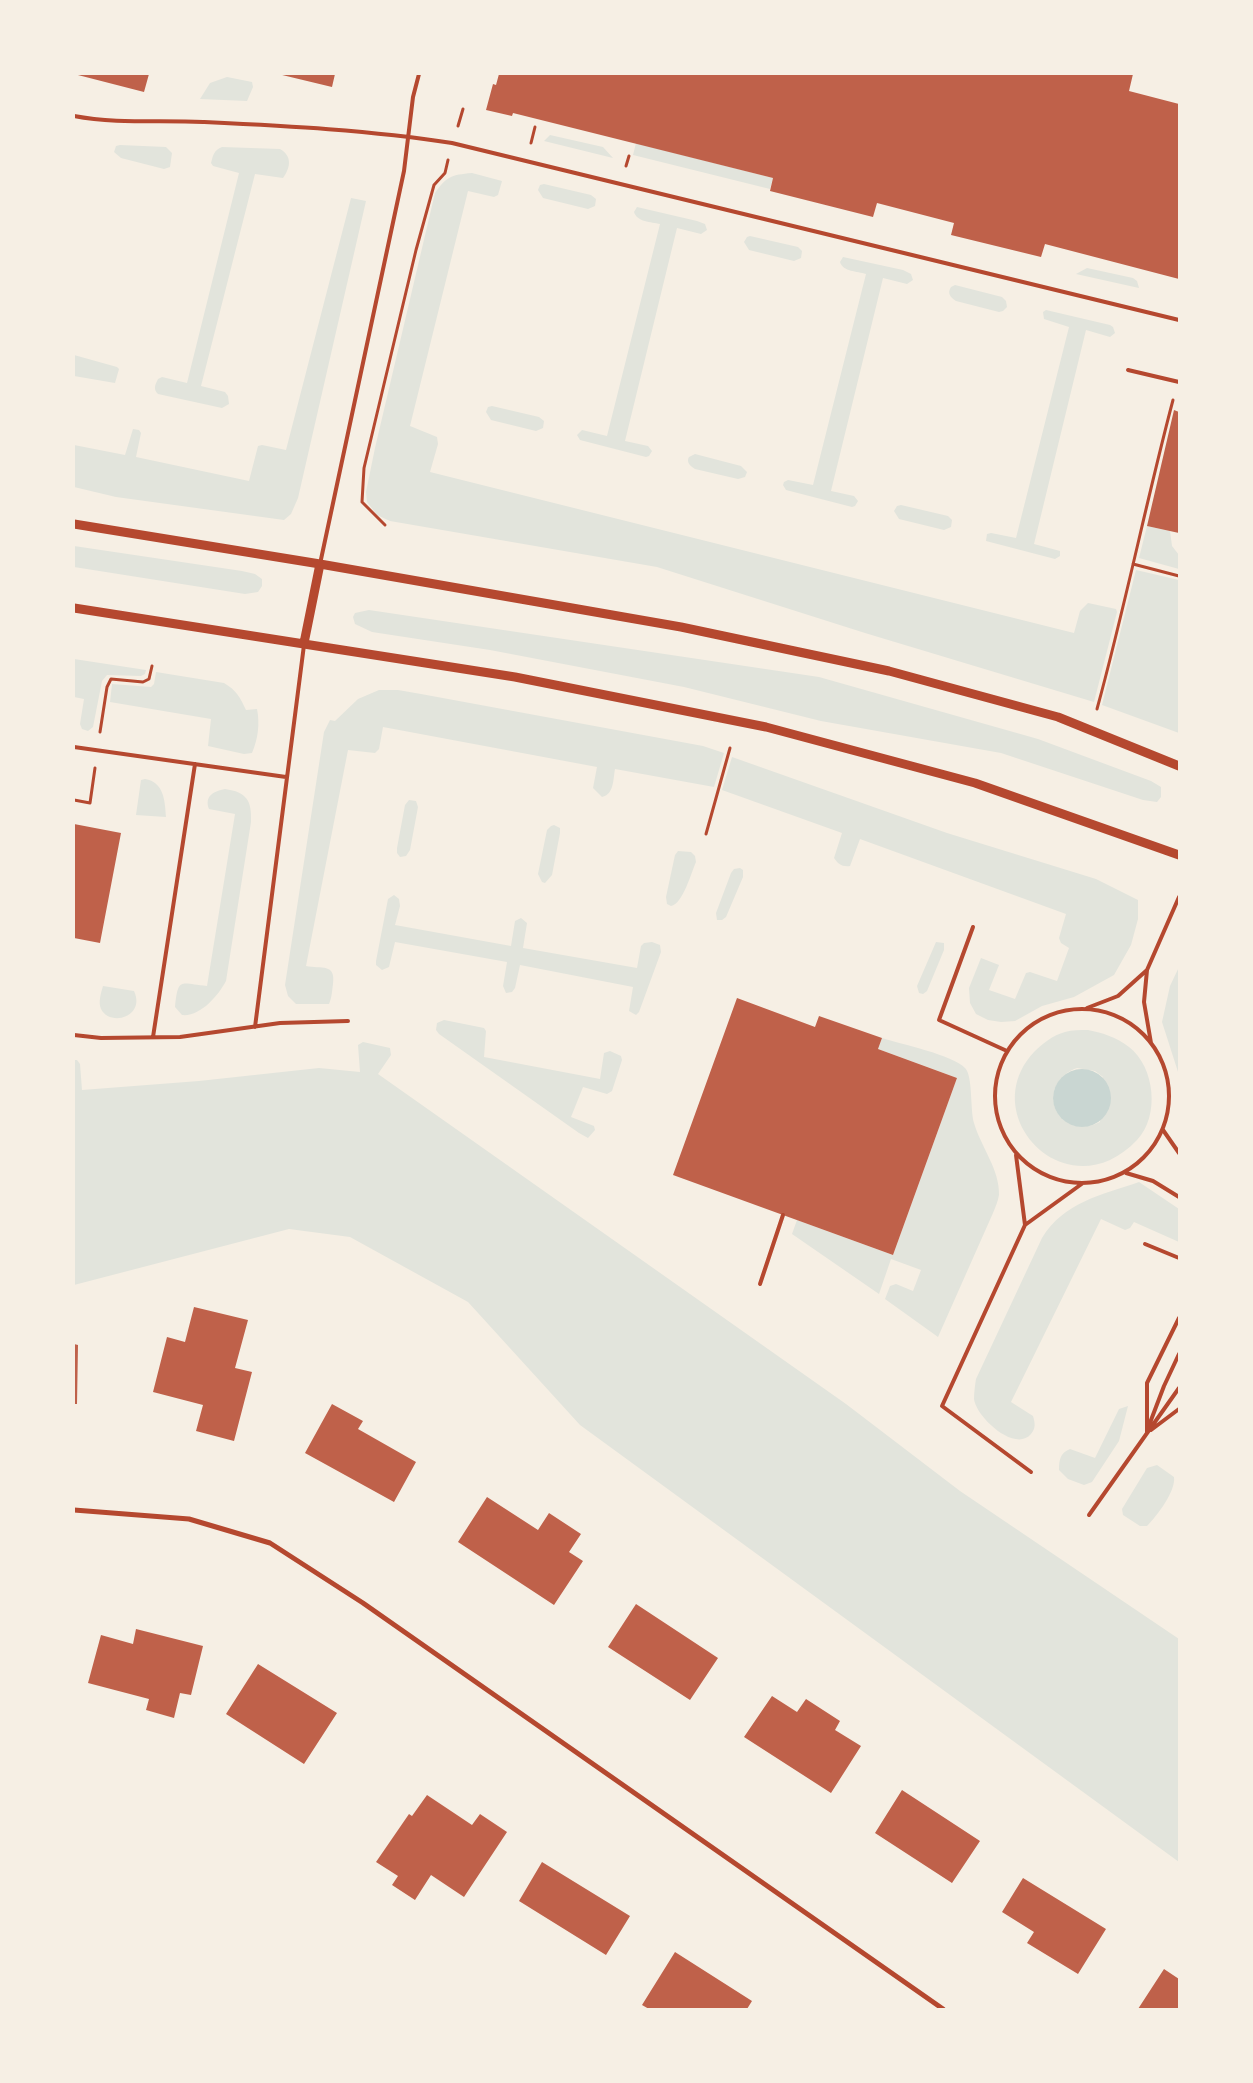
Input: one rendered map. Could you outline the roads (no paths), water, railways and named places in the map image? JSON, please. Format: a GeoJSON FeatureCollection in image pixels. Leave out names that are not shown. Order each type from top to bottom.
{"type":"FeatureCollection","features":[{"type":"Feature","properties":{"kind":"street"},"geometry":{"type":"LineString","coordinates":[[74,524],[320,564],[681,627],[890,671],[1058,717],[1179,766]]}},
{"type":"Feature","properties":{"kind":"street"},"geometry":{"type":"LineString","coordinates":[[304,643],[320,564]]}},
{"type":"Feature","properties":{"kind":"street"},"geometry":{"type":"LineString","coordinates":[[74,608],[515,677],[766,727],[975,783],[1179,855]]}},
{"type":"Feature","properties":{"kind":"street"},"geometry":{"type":"LineString","coordinates":[[74,1510],[189,1519],[270,1543],[363,1603],[943,2009]]}},
{"type":"Feature","properties":{"kind":"lane"},"geometry":{"type":"LineString","coordinates":[[320,564],[404,171],[413,97],[419,74]]}},
{"type":"Feature","properties":{"kind":"lane"},"geometry":{"type":"LineString","coordinates":[[74,116],[94,120],[202,122],[409,136],[452,143],[1179,320]]}},
{"type":"Feature","properties":{"kind":"lane"},"geometry":{"type":"LineString","coordinates":[[1128,370],[1179,382]]}},
{"type":"Feature","properties":{"kind":"lane"},"geometry":{"type":"LineString","coordinates":[[255,1027],[304,643]]}},
{"type":"Feature","properties":{"kind":"lane"},"geometry":{"type":"LineString","coordinates":[[74,747],[286,777]]}},
{"type":"Feature","properties":{"kind":"lane"},"geometry":{"type":"LineString","coordinates":[[153,1037],[195,764]]}},
{"type":"Feature","properties":{"kind":"lane"},"geometry":{"type":"LineString","coordinates":[[1151,1043],[1144,1002],[1147,970],[1179,898]]}},
{"type":"Feature","properties":{"kind":"lane"},"geometry":{"type":"LineString","coordinates":[[973,927],[939,1020],[1007,1051]]}},
{"type":"Feature","properties":{"kind":"lane"},"geometry":{"type":"LineString","coordinates":[[1085,1008],[1114,1015],[1138,1028],[1157,1050],[1168,1076],[1170,1103],[1164,1130],[1149,1154],[1126,1173],[1099,1182],[1070,1184],[1042,1175],[1015,1152],[1002,1132],[994,1104],[997,1074],[1007,1051],[1029,1026],[1055,1013],[1085,1008],[1118,996],[1147,970]]}},
{"type":"Feature","properties":{"kind":"lane"},"geometry":{"type":"LineString","coordinates":[[74,1035],[101,1038],[180,1037],[280,1023],[348,1021]]}},
{"type":"Feature","properties":{"kind":"lane"},"geometry":{"type":"LineString","coordinates":[[1164,1130],[1179,1153]]}},
{"type":"Feature","properties":{"kind":"lane"},"geometry":{"type":"LineString","coordinates":[[1015,1152],[1025,1225]]}},
{"type":"Feature","properties":{"kind":"lane"},"geometry":{"type":"LineString","coordinates":[[1126,1173],[1153,1181],[1179,1197]]}},
{"type":"Feature","properties":{"kind":"lane"},"geometry":{"type":"LineString","coordinates":[[1031,1472],[942,1406],[1025,1225],[1083,1183]]}},
{"type":"Feature","properties":{"kind":"lane"},"geometry":{"type":"LineString","coordinates":[[760,1284],[783,1215]]}},
{"type":"Feature","properties":{"kind":"lane"},"geometry":{"type":"LineString","coordinates":[[1145,1244],[1179,1258]]}},
{"type":"Feature","properties":{"kind":"lane"},"geometry":{"type":"LineString","coordinates":[[1147,1433],[1147,1383],[1179,1318]]}},
{"type":"Feature","properties":{"kind":"lane"},"geometry":{"type":"LineString","coordinates":[[1147,1433],[1164,1386],[1179,1354]]}},
{"type":"Feature","properties":{"kind":"lane"},"geometry":{"type":"LineString","coordinates":[[1089,1515],[1179,1388]]}},
{"type":"Feature","properties":{"kind":"lane"},"geometry":{"type":"LineString","coordinates":[[1147,1433],[1179,1409]]}}]}
